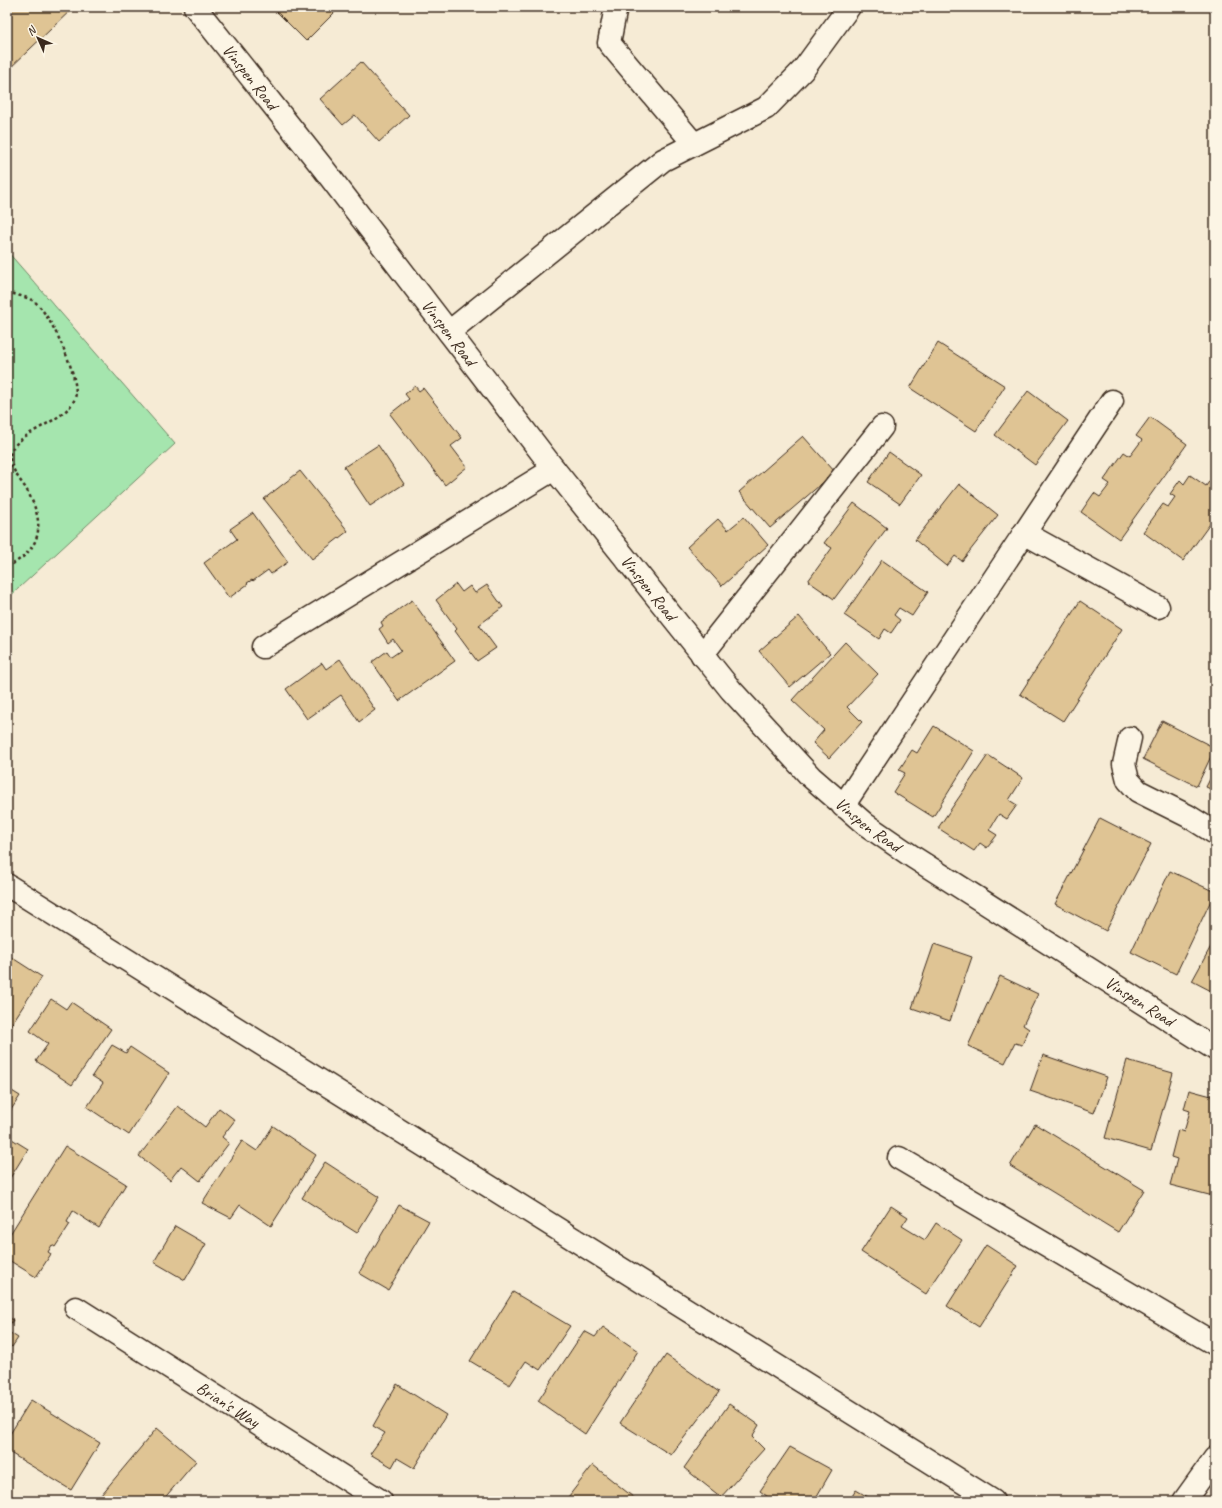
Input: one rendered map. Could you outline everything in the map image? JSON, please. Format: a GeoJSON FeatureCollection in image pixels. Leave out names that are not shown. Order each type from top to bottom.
{"type":"FeatureCollection","features":[{"type":"Feature","properties":{"kind":"street","name":"Vinspen Road"},"geometry":{"type":"LineString","coordinates":[[195,7],[323,168],[554,469],[702,655],[765,728],[811,777],[843,806],[913,857],[1215,1049]]}},
{"type":"Feature","properties":{"kind":"street"},"geometry":{"type":"LineString","coordinates":[[616,7],[609,43],[694,144]]}},
{"type":"Feature","properties":{"kind":"street"},"geometry":{"type":"LineString","coordinates":[[449,332],[663,160],[766,108],[803,70],[849,7]]}},
{"type":"Feature","properties":{"kind":"street"},"geometry":{"type":"LineString","coordinates":[[843,806],[1112,401]]}},
{"type":"Feature","properties":{"kind":"street"},"geometry":{"type":"LineString","coordinates":[[702,655],[882,427]]}},
{"type":"Feature","properties":{"kind":"street"},"geometry":{"type":"LineString","coordinates":[[263,647],[554,469]]}},
{"type":"Feature","properties":{"kind":"street"},"geometry":{"type":"LineString","coordinates":[[1024,533],[1158,607]]}},
{"type":"Feature","properties":{"kind":"street"},"geometry":{"type":"LineString","coordinates":[[1130,738],[1124,764],[1128,780],[1138,791],[1188,816],[1215,833]]}},
{"type":"Feature","properties":{"kind":"street"},"geometry":{"type":"LineString","coordinates":[[7,885],[993,1501]]}},
{"type":"Feature","properties":{"kind":"street"},"geometry":{"type":"LineString","coordinates":[[899,1158],[1215,1344]]}},
{"type":"Feature","properties":{"kind":"street","name":"Brian's Way"},"geometry":{"type":"LineString","coordinates":[[76,1308],[381,1501]]}},
{"type":"Feature","properties":{"kind":"street"},"geometry":{"type":"LineString","coordinates":[[1184,1501],[1215,1458]]}},
{"type":"Feature","properties":{"kind":"path"},"geometry":{"type":"LineString","coordinates":[[7,292],[35,302],[48,317],[70,367],[76,385],[75,398],[68,410],[25,436],[15,447],[10,457],[13,468],[37,511],[40,525],[34,544],[17,562],[7,567]]}},
{"type":"Feature","properties":{"kind":"green space"},"geometry":{"type":"Polygon","coordinates":[[[7,251],[175,444],[7,599],[7,251]]]}},
{"type":"Feature","properties":{"kind":"building"},"geometry":{"type":"Polygon","coordinates":[[[7,7],[74,7],[7,71],[7,7]]]}},
{"type":"Feature","properties":{"kind":"building"},"geometry":{"type":"Polygon","coordinates":[[[272,7],[340,7],[306,41],[272,7]]]}},
{"type":"Feature","properties":{"kind":"building"},"geometry":{"type":"Polygon","coordinates":[[[361,62],[409,115],[379,142],[355,115],[343,125],[320,99],[361,62]]]}},
{"type":"Feature","properties":{"kind":"building"},"geometry":{"type":"Polygon","coordinates":[[[938,343],[1005,386],[976,431],[910,388],[938,343]]]}},
{"type":"Feature","properties":{"kind":"building"},"geometry":{"type":"Polygon","coordinates":[[[415,386],[419,391],[423,388],[462,438],[451,446],[467,467],[445,485],[390,414],[409,399],[405,394],[415,386]]]}},
{"type":"Feature","properties":{"kind":"building"},"geometry":{"type":"Polygon","coordinates":[[[1028,391],[1068,421],[1035,465],[995,435],[1028,391]]]}},
{"type":"Feature","properties":{"kind":"building"},"geometry":{"type":"Polygon","coordinates":[[[1150,417],[1187,444],[1119,539],[1081,512],[1094,493],[1100,497],[1110,484],[1104,480],[1124,452],[1130,456],[1142,440],[1136,436],[1150,417]]]}},
{"type":"Feature","properties":{"kind":"building"},"geometry":{"type":"Polygon","coordinates":[[[803,436],[835,472],[770,528],[739,492],[803,436]]]}},
{"type":"Feature","properties":{"kind":"building"},"geometry":{"type":"Polygon","coordinates":[[[378,445],[404,484],[370,506],[344,467],[378,445]]]}},
{"type":"Feature","properties":{"kind":"building"},"geometry":{"type":"Polygon","coordinates":[[[889,452],[921,475],[900,504],[868,482],[889,452]]]}},
{"type":"Feature","properties":{"kind":"building"},"geometry":{"type":"Polygon","coordinates":[[[300,471],[348,531],[312,559],[264,499],[300,471]]]}},
{"type":"Feature","properties":{"kind":"building"},"geometry":{"type":"Polygon","coordinates":[[[1215,473],[1215,517],[1183,561],[1143,532],[1163,504],[1168,507],[1175,497],[1170,494],[1180,480],[1184,484],[1190,475],[1206,486],[1215,473]]]}},
{"type":"Feature","properties":{"kind":"building"},"geometry":{"type":"Polygon","coordinates":[[[959,484],[998,515],[962,561],[955,556],[947,566],[915,540],[959,484]]]}},
{"type":"Feature","properties":{"kind":"building"},"geometry":{"type":"Polygon","coordinates":[[[854,503],[887,528],[834,599],[808,581],[832,548],[824,543],[854,503]]]}},
{"type":"Feature","properties":{"kind":"building"},"geometry":{"type":"Polygon","coordinates":[[[253,513],[288,562],[271,574],[268,570],[253,581],[252,580],[247,583],[248,584],[229,598],[204,563],[237,539],[230,529],[253,513]]]}},
{"type":"Feature","properties":{"kind":"building"},"geometry":{"type":"Polygon","coordinates":[[[744,517],[768,545],[722,586],[687,547],[718,519],[728,530],[744,517]]]}},
{"type":"Feature","properties":{"kind":"building"},"geometry":{"type":"Polygon","coordinates":[[[882,560],[928,592],[912,616],[899,608],[894,615],[900,620],[891,633],[885,629],[879,639],[844,615],[882,560]]]}},
{"type":"Feature","properties":{"kind":"building"},"geometry":{"type":"Polygon","coordinates":[[[456,584],[462,592],[470,586],[475,593],[487,585],[503,607],[479,625],[496,648],[477,661],[455,631],[457,629],[436,600],[456,584]]]}},
{"type":"Feature","properties":{"kind":"building"},"geometry":{"type":"Polygon","coordinates":[[[412,600],[455,661],[399,701],[372,662],[387,651],[391,657],[401,650],[393,639],[388,643],[379,629],[383,626],[381,622],[412,600]]]}},
{"type":"Feature","properties":{"kind":"building"},"geometry":{"type":"Polygon","coordinates":[[[1080,601],[1122,629],[1063,721],[1020,694],[1080,601]]]}},
{"type":"Feature","properties":{"kind":"building"},"geometry":{"type":"Polygon","coordinates":[[[799,616],[830,653],[790,687],[759,651],[799,616]]]}},
{"type":"Feature","properties":{"kind":"building"},"geometry":{"type":"Polygon","coordinates":[[[845,642],[878,674],[847,707],[862,722],[829,758],[813,743],[824,730],[792,700],[845,642]]]}},
{"type":"Feature","properties":{"kind":"building"},"geometry":{"type":"Polygon","coordinates":[[[340,659],[375,710],[359,722],[341,695],[307,719],[286,689],[322,663],[326,669],[340,659]]]}},
{"type":"Feature","properties":{"kind":"building"},"geometry":{"type":"Polygon","coordinates":[[[1162,721],[1215,748],[1197,786],[1143,759],[1162,721]]]}},
{"type":"Feature","properties":{"kind":"building"},"geometry":{"type":"Polygon","coordinates":[[[934,726],[974,751],[933,817],[893,792],[905,773],[899,770],[912,750],[917,753],[934,726]]]}},
{"type":"Feature","properties":{"kind":"building"},"geometry":{"type":"Polygon","coordinates":[[[988,755],[1023,778],[1009,800],[1017,805],[1007,819],[999,814],[989,830],[997,835],[987,848],[980,843],[974,851],[938,828],[988,755]]]}},
{"type":"Feature","properties":{"kind":"building"},"geometry":{"type":"Polygon","coordinates":[[[1215,769],[1215,791],[1206,787],[1215,769]]]}},
{"type":"Feature","properties":{"kind":"building"},"geometry":{"type":"Polygon","coordinates":[[[1100,818],[1151,844],[1106,931],[1055,904],[1100,818]]]}},
{"type":"Feature","properties":{"kind":"building"},"geometry":{"type":"Polygon","coordinates":[[[1170,871],[1215,892],[1176,974],[1131,952],[1170,871]]]}},
{"type":"Feature","properties":{"kind":"building"},"geometry":{"type":"Polygon","coordinates":[[[1215,939],[1215,993],[1192,981],[1215,939]]]}},
{"type":"Feature","properties":{"kind":"building"},"geometry":{"type":"Polygon","coordinates":[[[934,944],[972,957],[950,1021],[912,1008],[934,944]]]}},
{"type":"Feature","properties":{"kind":"building"},"geometry":{"type":"Polygon","coordinates":[[[11,957],[42,977],[7,1031],[7,963],[11,957]]]}},
{"type":"Feature","properties":{"kind":"building"},"geometry":{"type":"Polygon","coordinates":[[[1000,976],[1038,994],[1023,1025],[1029,1029],[1022,1045],[1015,1043],[1005,1063],[968,1046],[1000,976]]]}},
{"type":"Feature","properties":{"kind":"building"},"geometry":{"type":"Polygon","coordinates":[[[51,999],[66,1009],[71,1002],[111,1029],[72,1085],[36,1061],[48,1044],[30,1031],[51,999]]]}},
{"type":"Feature","properties":{"kind":"building"},"geometry":{"type":"Polygon","coordinates":[[[112,1045],[126,1053],[130,1047],[169,1073],[129,1135],[87,1107],[103,1083],[92,1076],[112,1045]]]}},
{"type":"Feature","properties":{"kind":"building"},"geometry":{"type":"Polygon","coordinates":[[[1043,1055],[1107,1077],[1094,1113],[1030,1091],[1043,1055]]]}},
{"type":"Feature","properties":{"kind":"building"},"geometry":{"type":"Polygon","coordinates":[[[1127,1060],[1173,1073],[1151,1151],[1105,1138],[1127,1060]]]}},
{"type":"Feature","properties":{"kind":"building"},"geometry":{"type":"Polygon","coordinates":[[[7,1088],[20,1096],[7,1116],[7,1088]]]}},
{"type":"Feature","properties":{"kind":"building"},"geometry":{"type":"Polygon","coordinates":[[[1189,1090],[1215,1097],[1215,1191],[1213,1196],[1170,1185],[1177,1159],[1171,1157],[1178,1130],[1184,1132],[1190,1111],[1184,1109],[1189,1090]]]}},
{"type":"Feature","properties":{"kind":"building"},"geometry":{"type":"Polygon","coordinates":[[[178,1106],[205,1127],[219,1108],[235,1120],[222,1137],[229,1143],[200,1181],[181,1166],[170,1180],[139,1156],[178,1106]]]}},
{"type":"Feature","properties":{"kind":"building"},"geometry":{"type":"Polygon","coordinates":[[[1035,1124],[1144,1190],[1118,1232],[1010,1166],[1035,1124]]]}},
{"type":"Feature","properties":{"kind":"building"},"geometry":{"type":"Polygon","coordinates":[[[273,1126],[316,1155],[271,1226],[240,1205],[231,1218],[202,1203],[242,1141],[257,1151],[273,1126]]]}},
{"type":"Feature","properties":{"kind":"building"},"geometry":{"type":"Polygon","coordinates":[[[7,1136],[28,1149],[7,1183],[7,1136]]]}},
{"type":"Feature","properties":{"kind":"building"},"geometry":{"type":"Polygon","coordinates":[[[65,1146],[126,1184],[99,1228],[73,1211],[67,1222],[70,1224],[55,1247],[52,1245],[48,1252],[51,1254],[36,1277],[7,1259],[7,1239],[65,1146]]]}},
{"type":"Feature","properties":{"kind":"building"},"geometry":{"type":"Polygon","coordinates":[[[325,1162],[379,1197],[357,1233],[302,1198],[325,1162]]]}},
{"type":"Feature","properties":{"kind":"building"},"geometry":{"type":"Polygon","coordinates":[[[399,1205],[429,1221],[388,1290],[359,1273],[399,1205]]]}},
{"type":"Feature","properties":{"kind":"building"},"geometry":{"type":"Polygon","coordinates":[[[891,1206],[908,1217],[902,1226],[925,1240],[936,1223],[962,1240],[926,1294],[861,1252],[891,1206]]]}},
{"type":"Feature","properties":{"kind":"building"},"geometry":{"type":"Polygon","coordinates":[[[175,1226],[206,1244],[185,1280],[154,1262],[175,1226]]]}},
{"type":"Feature","properties":{"kind":"building"},"geometry":{"type":"Polygon","coordinates":[[[986,1245],[1018,1266],[979,1327],[947,1306],[986,1245]]]}},
{"type":"Feature","properties":{"kind":"building"},"geometry":{"type":"Polygon","coordinates":[[[513,1292],[570,1326],[540,1370],[526,1361],[510,1385],[470,1361],[513,1292]]]}},
{"type":"Feature","properties":{"kind":"building"},"geometry":{"type":"Polygon","coordinates":[[[7,1316],[13,1320],[7,1329],[7,1316]]]}},
{"type":"Feature","properties":{"kind":"building"},"geometry":{"type":"Polygon","coordinates":[[[603,1327],[638,1351],[585,1434],[538,1401],[584,1331],[595,1337],[603,1327]]]}},
{"type":"Feature","properties":{"kind":"building"},"geometry":{"type":"Polygon","coordinates":[[[7,1331],[18,1338],[12,1347],[7,1343],[7,1331]]]}},
{"type":"Feature","properties":{"kind":"building"},"geometry":{"type":"Polygon","coordinates":[[[666,1355],[719,1392],[671,1455],[620,1423],[666,1355]]]}},
{"type":"Feature","properties":{"kind":"building"},"geometry":{"type":"Polygon","coordinates":[[[397,1384],[446,1415],[414,1468],[397,1458],[392,1467],[370,1454],[385,1433],[373,1426],[397,1384]]]}},
{"type":"Feature","properties":{"kind":"building"},"geometry":{"type":"Polygon","coordinates":[[[31,1400],[100,1443],[71,1490],[7,1451],[7,1439],[31,1400]]]}},
{"type":"Feature","properties":{"kind":"building"},"geometry":{"type":"Polygon","coordinates":[[[729,1404],[759,1425],[752,1437],[764,1449],[721,1497],[684,1468],[729,1404]]]}},
{"type":"Feature","properties":{"kind":"building"},"geometry":{"type":"Polygon","coordinates":[[[157,1428],[196,1461],[162,1501],[96,1501],[157,1428]]]}},
{"type":"Feature","properties":{"kind":"building"},"geometry":{"type":"Polygon","coordinates":[[[790,1447],[832,1470],[814,1501],[766,1501],[768,1497],[760,1491],[790,1447]]]}},
{"type":"Feature","properties":{"kind":"building"},"geometry":{"type":"Polygon","coordinates":[[[593,1465],[638,1501],[565,1501],[593,1465]]]}},
{"type":"Feature","properties":{"kind":"building"},"geometry":{"type":"Polygon","coordinates":[[[856,1490],[875,1501],[849,1501],[856,1490]]]}}]}
